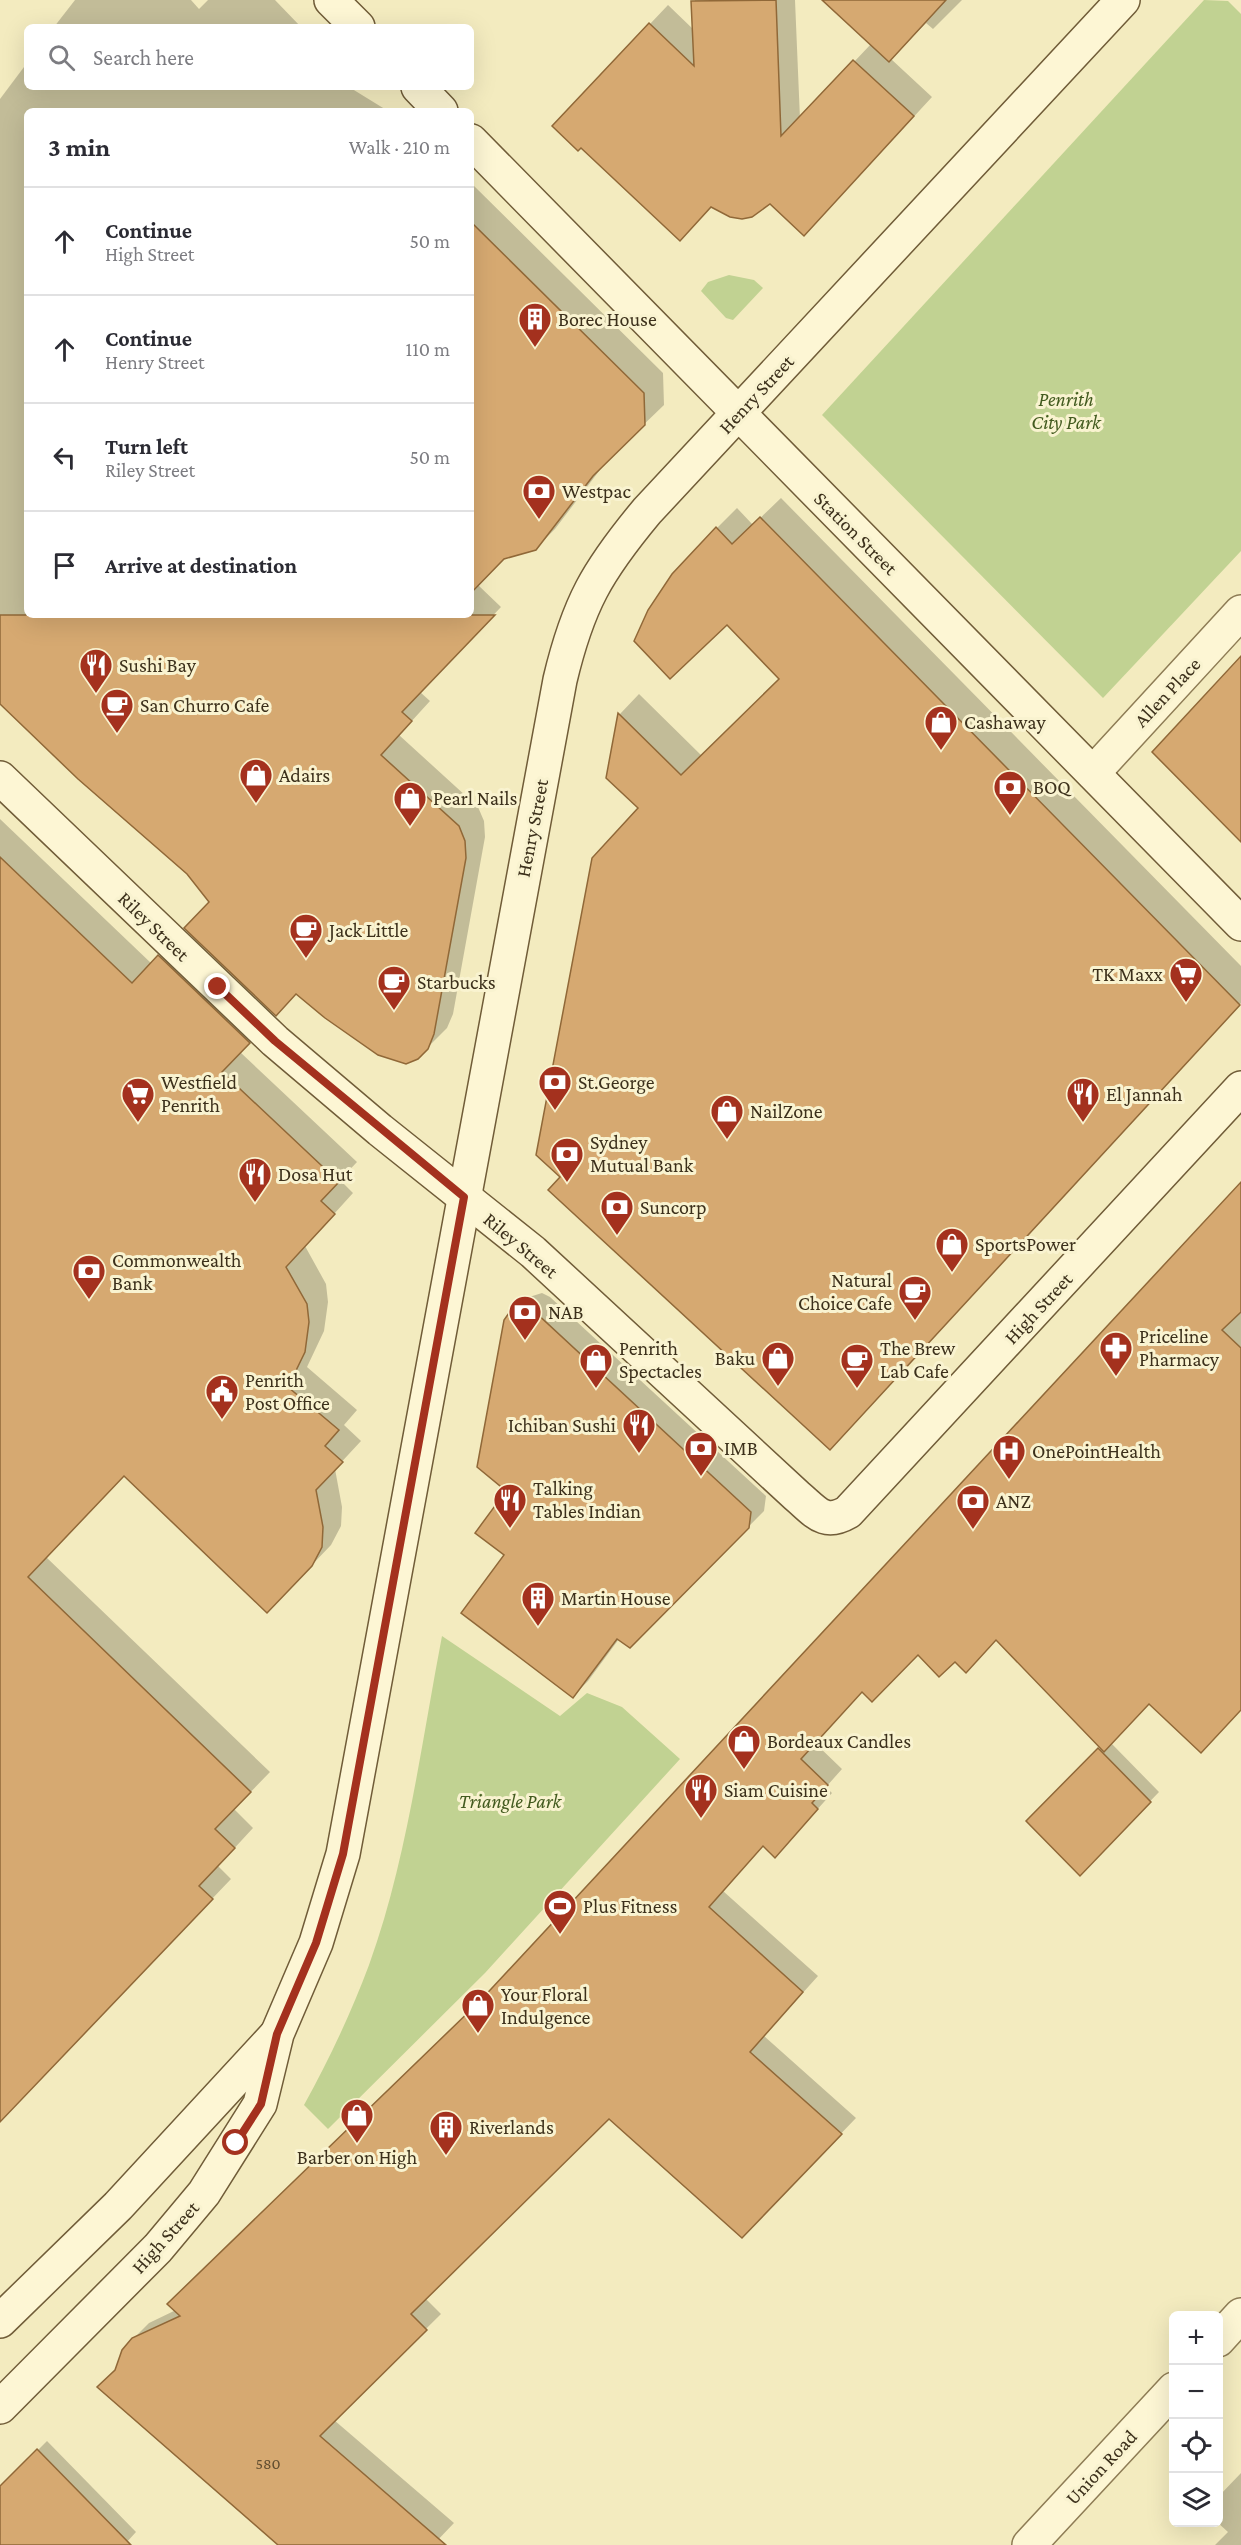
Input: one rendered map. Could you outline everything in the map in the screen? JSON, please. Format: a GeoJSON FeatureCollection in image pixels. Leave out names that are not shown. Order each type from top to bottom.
{"type":"FeatureCollection","features":[{"type":"Feature","properties":{"kind":"street"},"geometry":{"type":"LineString","coordinates":[[331,0],[355,24]]}},
{"type":"Feature","properties":{"kind":"street","name":"Henry Street"},"geometry":{"type":"LineString","coordinates":[[343,1854],[560,680],[578,615],[593,583],[613,551],[737,413],[1123,0]]}},
{"type":"Feature","properties":{"kind":"street"},"geometry":{"type":"LineString","coordinates":[[421,90],[438,108]]}},
{"type":"Feature","properties":{"kind":"street","name":"Station Street"},"geometry":{"type":"LineString","coordinates":[[474,144],[1241,924]]}},
{"type":"Feature","properties":{"kind":"street","name":"Allen Place"},"geometry":{"type":"LineString","coordinates":[[1093,773],[1241,612]]}},
{"type":"Feature","properties":{"kind":"street","name":"Riley Street"},"geometry":{"type":"LineString","coordinates":[[0,778],[275,1041],[533,1252],[797,1496],[828,1519]]}},
{"type":"Feature","properties":{"kind":"street","name":"High Street"},"geometry":{"type":"LineString","coordinates":[[828,1519],[837,1519],[848,1512],[1241,1088]]}},
{"type":"Feature","properties":{"kind":"street","name":"High Street"},"geometry":{"type":"LineString","coordinates":[[0,2407],[158,2247],[204,2193],[261,2104],[277,2034],[316,1943],[343,1854]]}},
{"type":"Feature","properties":{"kind":"street","name":"High Street"},"geometry":{"type":"LineString","coordinates":[[0,2321],[118,2206],[277,2034]]}},
{"type":"Feature","properties":{"kind":"street"},"geometry":{"type":"LineString","coordinates":[[1223,2335],[1241,2315]]}},
{"type":"Feature","properties":{"kind":"street","name":"Union Road"},"geometry":{"type":"LineString","coordinates":[[1029,2545],[1169,2393]]}},
{"type":"Feature","properties":{"kind":"green space","name":"Penrith City Park"},"geometry":{"type":"Polygon","coordinates":[[[1204,0],[1228,1],[1241,14],[1241,551],[1103,698],[822,415],[1204,0]]]}},
{"type":"Feature","properties":{"kind":"green space"},"geometry":{"type":"Polygon","coordinates":[[[729,275],[754,280],[763,288],[733,320],[726,318],[701,291],[708,282],[729,275]]]}},
{"type":"Feature","properties":{"kind":"green space","name":"Triangle Park"},"geometry":{"type":"Polygon","coordinates":[[[442,1636],[560,1716],[587,1693],[622,1707],[680,1759],[485,1973],[328,2129],[304,2105],[347,2019],[382,1925],[412,1802],[442,1636]]]}},
{"type":"Feature","properties":{"kind":"building"},"geometry":{"type":"Polygon","coordinates":[[[776,0],[781,136],[853,60],[914,116],[804,236],[770,204],[752,217],[742,219],[730,217],[711,207],[680,241],[581,148],[578,151],[552,126],[649,23],[694,66],[691,1],[776,0]]]}},
{"type":"Feature","properties":{"kind":"building"},"geometry":{"type":"Polygon","coordinates":[[[822,0],[946,0],[889,62],[822,0]]]}},
{"type":"Feature","properties":{"kind":"building","name":"Borec House"},"geometry":{"type":"Polygon","coordinates":[[[474,225],[644,393],[645,425],[593,476],[536,550],[504,559],[474,590],[474,225]]]}},
{"type":"Feature","properties":{"kind":"building"},"geometry":{"type":"Polygon","coordinates":[[[760,517],[1240,1005],[830,1450],[548,1190],[560,1177],[536,1155],[592,858],[638,808],[606,778],[618,713],[681,775],[779,679],[727,625],[670,679],[634,641],[648,610],[672,574],[716,527],[732,544],[760,517]]]}},
{"type":"Feature","properties":{"kind":"building"},"geometry":{"type":"Polygon","coordinates":[[[0,615],[24,615],[24,618],[474,618],[474,615],[495,615],[402,712],[412,721],[381,755],[459,826],[465,841],[466,858],[434,1034],[428,1049],[418,1059],[406,1064],[378,1055],[325,1018],[296,994],[276,1016],[184,928],[209,902],[187,874],[78,779],[0,704],[0,615]]]}},
{"type":"Feature","properties":{"kind":"building"},"geometry":{"type":"Polygon","coordinates":[[[1241,656],[1241,842],[1152,752],[1241,656]]]}},
{"type":"Feature","properties":{"kind":"building","name":"Westfield Penrith"},"geometry":{"type":"Polygon","coordinates":[[[0,857],[132,983],[158,955],[250,1043],[222,1072],[339,1182],[321,1201],[335,1214],[286,1267],[307,1304],[309,1322],[305,1352],[288,1387],[339,1430],[325,1446],[343,1462],[316,1490],[323,1527],[322,1547],[312,1566],[267,1613],[124,1476],[28,1577],[251,1792],[215,1829],[235,1848],[199,1886],[213,1899],[0,2122],[0,857]]]}},
{"type":"Feature","properties":{"kind":"building"},"geometry":{"type":"Polygon","coordinates":[[[1241,1182],[1241,1312],[1222,1330],[1241,1348],[1241,1710],[1201,1753],[1149,1704],[1104,1752],[996,1640],[966,1673],[955,1662],[939,1677],[918,1655],[872,1702],[862,1692],[801,1759],[828,1785],[812,1803],[818,1809],[775,1858],[763,1846],[709,1907],[803,1992],[750,2052],[842,2134],[742,2238],[609,2119],[411,2314],[427,2330],[320,2436],[446,2545],[278,2545],[97,2387],[115,2370],[122,2350],[132,2338],[180,2316],[167,2304],[479,2002],[1241,1182]]]}},
{"type":"Feature","properties":{"kind":"building"},"geometry":{"type":"Polygon","coordinates":[[[526,1308],[535,1312],[751,1512],[749,1528],[630,1648],[617,1639],[573,1698],[461,1613],[504,1555],[475,1533],[506,1491],[477,1467],[504,1320],[509,1313],[526,1308]]]}},
{"type":"Feature","properties":{"kind":"building"},"geometry":{"type":"Polygon","coordinates":[[[1098,1748],[1151,1802],[1080,1876],[1026,1821],[1098,1748]]]}},
{"type":"Feature","properties":{"kind":"building"},"geometry":{"type":"Polygon","coordinates":[[[37,2449],[131,2545],[0,2545],[0,2486],[37,2449]]]}},
{"type":"Feature","properties":{"kind":"place","name":"Borec House"},"geometry":{"type":"Point","coordinates":[535,348]}},
{"type":"Feature","properties":{"kind":"place","name":"Westpac"},"geometry":{"type":"Point","coordinates":[539,520]}},
{"type":"Feature","properties":{"kind":"place","name":"Sushi Bay"},"geometry":{"type":"Point","coordinates":[96,694]}},
{"type":"Feature","properties":{"kind":"place","name":"San Churro Cafe"},"geometry":{"type":"Point","coordinates":[117,734]}},
{"type":"Feature","properties":{"kind":"place","name":"Cashaway"},"geometry":{"type":"Point","coordinates":[941,751]}},
{"type":"Feature","properties":{"kind":"place","name":"Adairs"},"geometry":{"type":"Point","coordinates":[256,804]}},
{"type":"Feature","properties":{"kind":"place","name":"BOQ"},"geometry":{"type":"Point","coordinates":[1010,816]}},
{"type":"Feature","properties":{"kind":"place","name":"Pearl Nails"},"geometry":{"type":"Point","coordinates":[410,827]}},
{"type":"Feature","properties":{"kind":"place","name":"Jack Little"},"geometry":{"type":"Point","coordinates":[306,959]}},
{"type":"Feature","properties":{"kind":"place","name":"TK Maxx"},"geometry":{"type":"Point","coordinates":[1186,1003]}},
{"type":"Feature","properties":{"kind":"place","name":"Starbucks"},"geometry":{"type":"Point","coordinates":[394,1011]}},
{"type":"Feature","properties":{"kind":"place","name":"St.George"},"geometry":{"type":"Point","coordinates":[555,1111]}},
{"type":"Feature","properties":{"kind":"place","name":"Westfield Penrith"},"geometry":{"type":"Point","coordinates":[138,1123]}},
{"type":"Feature","properties":{"kind":"place","name":"El Jannah"},"geometry":{"type":"Point","coordinates":[1083,1123]}},
{"type":"Feature","properties":{"kind":"place","name":"NailZone"},"geometry":{"type":"Point","coordinates":[727,1140]}},
{"type":"Feature","properties":{"kind":"place","name":"Sydney Mutual Bank"},"geometry":{"type":"Point","coordinates":[567,1183]}},
{"type":"Feature","properties":{"kind":"place","name":"Dosa Hut"},"geometry":{"type":"Point","coordinates":[255,1203]}},
{"type":"Feature","properties":{"kind":"place","name":"Suncorp"},"geometry":{"type":"Point","coordinates":[617,1236]}},
{"type":"Feature","properties":{"kind":"place","name":"SportsPower"},"geometry":{"type":"Point","coordinates":[952,1273]}},
{"type":"Feature","properties":{"kind":"place","name":"Commonwealth Bank"},"geometry":{"type":"Point","coordinates":[89,1300]}},
{"type":"Feature","properties":{"kind":"place","name":"Natural Choice Cafe"},"geometry":{"type":"Point","coordinates":[915,1321]}},
{"type":"Feature","properties":{"kind":"place","name":"NAB"},"geometry":{"type":"Point","coordinates":[525,1341]}},
{"type":"Feature","properties":{"kind":"place","name":"Priceline Pharmacy"},"geometry":{"type":"Point","coordinates":[1116,1377]}},
{"type":"Feature","properties":{"kind":"place","name":"Baku"},"geometry":{"type":"Point","coordinates":[778,1387]}},
{"type":"Feature","properties":{"kind":"place","name":"Penrith Spectacles"},"geometry":{"type":"Point","coordinates":[596,1389]}},
{"type":"Feature","properties":{"kind":"place","name":"The Brew Lab Cafe"},"geometry":{"type":"Point","coordinates":[857,1389]}},
{"type":"Feature","properties":{"kind":"place","name":"Penrith Post Office"},"geometry":{"type":"Point","coordinates":[222,1420]}},
{"type":"Feature","properties":{"kind":"place","name":"Ichiban Sushi"},"geometry":{"type":"Point","coordinates":[639,1454]}},
{"type":"Feature","properties":{"kind":"place","name":"IMB"},"geometry":{"type":"Point","coordinates":[701,1477]}},
{"type":"Feature","properties":{"kind":"place","name":"OnePointHealth"},"geometry":{"type":"Point","coordinates":[1009,1480]}},
{"type":"Feature","properties":{"kind":"place","name":"Talking Tables Indian"},"geometry":{"type":"Point","coordinates":[510,1529]}},
{"type":"Feature","properties":{"kind":"place","name":"ANZ"},"geometry":{"type":"Point","coordinates":[973,1530]}},
{"type":"Feature","properties":{"kind":"place","name":"Martin House"},"geometry":{"type":"Point","coordinates":[538,1627]}},
{"type":"Feature","properties":{"kind":"place","name":"Bordeaux Candles"},"geometry":{"type":"Point","coordinates":[744,1770]}},
{"type":"Feature","properties":{"kind":"place","name":"Siam Cuisine"},"geometry":{"type":"Point","coordinates":[701,1819]}},
{"type":"Feature","properties":{"kind":"place","name":"Plus Fitness"},"geometry":{"type":"Point","coordinates":[560,1935]}},
{"type":"Feature","properties":{"kind":"place","name":"Your Floral Indulgence"},"geometry":{"type":"Point","coordinates":[478,2034]}},
{"type":"Feature","properties":{"kind":"place","name":"Barber on High"},"geometry":{"type":"Point","coordinates":[357,2144]}},
{"type":"Feature","properties":{"kind":"place","name":"Riverlands"},"geometry":{"type":"Point","coordinates":[446,2156]}},
{"type":"Feature","properties":{"kind":"route"},"geometry":{"type":"LineString","coordinates":[[218,987],[275,1041],[380,1131],[464,1197],[343,1854],[316,1943],[277,2034],[261,2104],[236,2143]]}}]}
